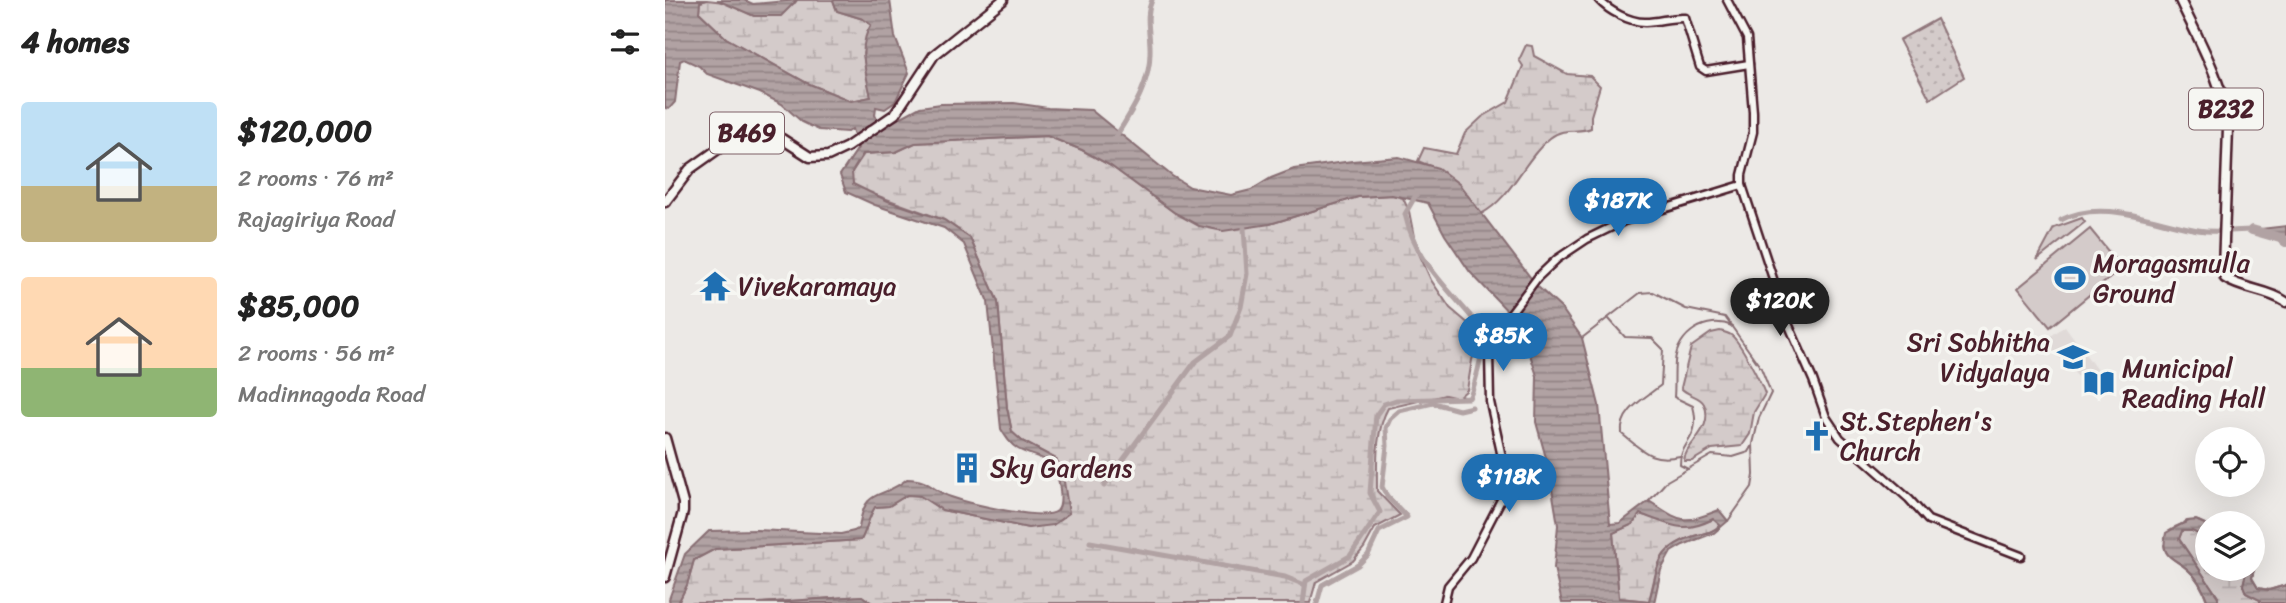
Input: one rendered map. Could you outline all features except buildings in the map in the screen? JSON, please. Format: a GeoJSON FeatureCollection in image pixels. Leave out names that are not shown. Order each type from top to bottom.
{"type":"FeatureCollection","features":[{"type":"Feature","properties":{"kind":"main road","name":"B469"},"geometry":{"type":"LineString","coordinates":[[665,202],[690,169],[731,140],[749,132],[782,139],[810,157],[828,156],[847,146],[881,124],[901,105],[934,55],[1003,0]]}},
{"type":"Feature","properties":{"kind":"main road","name":"B232"},"geometry":{"type":"LineString","coordinates":[[2180,0],[2227,111],[2225,278],[2270,292],[2286,302]]}},
{"type":"Feature","properties":{"kind":"main road"},"geometry":{"type":"LineString","coordinates":[[665,439],[683,503],[681,524],[665,577]]}},
{"type":"Feature","properties":{"kind":"street"},"geometry":{"type":"LineString","coordinates":[[1598,0],[1627,18],[1644,22],[1672,17],[1685,19],[1700,67],[1706,71],[1749,64]]}},
{"type":"Feature","properties":{"kind":"street"},"geometry":{"type":"LineString","coordinates":[[1727,0],[1747,38],[1753,132],[1742,185],[1787,321],[1826,417],[1840,438],[1909,499],[1928,520],[2021,556]]}},
{"type":"Feature","properties":{"kind":"street"},"geometry":{"type":"LineString","coordinates":[[1444,603],[1448,586],[1471,558],[1503,496],[1505,471],[1490,402],[1489,352],[1494,335],[1535,281],[1557,259],[1602,231],[1624,221],[1742,185]]}},
{"type":"Feature","properties":{"kind":"shaded area"},"geometry":{"type":"Polygon","coordinates":[[[665,0],[707,0],[700,2],[699,12],[726,38],[807,83],[851,101],[871,97],[865,70],[864,42],[871,25],[863,19],[837,11],[833,0],[890,0],[895,37],[909,73],[895,102],[885,109],[876,107],[875,115],[881,128],[920,107],[941,104],[1014,103],[1091,110],[1172,176],[1190,187],[1231,195],[1251,190],[1294,169],[1352,161],[1399,157],[1438,168],[1459,184],[1537,286],[1562,309],[1582,338],[1599,405],[1610,524],[1620,523],[1649,501],[1682,519],[1697,518],[1719,510],[1728,521],[1714,533],[1671,552],[1661,570],[1654,603],[1562,603],[1554,568],[1558,525],[1548,465],[1536,422],[1537,376],[1524,336],[1516,320],[1470,272],[1445,235],[1428,203],[1392,195],[1358,197],[1270,224],[1223,231],[1199,226],[1175,213],[1111,166],[1082,150],[1047,136],[915,143],[896,152],[863,154],[852,172],[853,184],[888,201],[944,220],[970,238],[998,302],[1007,408],[1012,432],[1022,441],[1056,459],[1062,469],[1069,513],[1053,525],[1028,528],[942,510],[920,496],[907,495],[889,506],[875,507],[861,540],[715,549],[694,560],[687,585],[678,603],[670,603],[669,599],[685,554],[709,531],[841,534],[854,531],[859,528],[865,505],[870,499],[907,479],[921,481],[960,500],[1022,513],[1049,514],[1057,511],[1060,497],[1058,479],[1052,466],[1044,459],[1015,447],[1001,429],[988,302],[964,244],[944,228],[875,205],[846,192],[840,175],[858,148],[852,129],[847,132],[819,130],[802,122],[782,104],[707,74],[699,66],[684,59],[680,61],[675,102],[669,109],[665,108],[665,0]],[[1640,514],[1633,524],[1613,533],[1619,598],[1649,601],[1657,569],[1665,553],[1681,541],[1711,531],[1720,525],[1713,519],[1693,526],[1676,526],[1640,514]]]}},
{"type":"Feature","properties":{"kind":"shaded area"},"geometry":{"type":"Polygon","coordinates":[[[717,0],[744,0],[753,4],[797,0],[781,16],[754,16],[717,0]]]}},
{"type":"Feature","properties":{"kind":"shaded area"},"geometry":{"type":"Polygon","coordinates":[[[2286,226],[2286,242],[2252,230],[2286,226]]]}},
{"type":"Feature","properties":{"kind":"shaded area","name":"Sri Sobhitha Vidyalaya"},"geometry":{"type":"Polygon","coordinates":[[[2065,326],[2099,373],[2083,382],[2044,341],[2065,326]]]}},
{"type":"Feature","properties":{"kind":"shaded area"},"geometry":{"type":"Polygon","coordinates":[[[2195,520],[2195,532],[2182,531],[2179,539],[2195,563],[2195,578],[2166,552],[2165,547],[2166,533],[2187,521],[2195,520]]]}},
{"type":"Feature","properties":{"kind":"shaded area"},"geometry":{"type":"Polygon","coordinates":[[[2197,581],[2207,581],[2218,597],[2218,603],[2208,603],[2197,581]]]}},
{"type":"Feature","properties":{"kind":"shaded area"},"geometry":{"type":"Polygon","coordinates":[[[2244,581],[2254,581],[2258,588],[2269,590],[2286,585],[2286,603],[2260,603],[2260,600],[2246,593],[2244,581]]]}},
{"type":"Feature","properties":{"kind":"shaded area"},"geometry":{"type":"Polygon","coordinates":[[[862,596],[872,603],[760,603],[862,596]]]}},
{"type":"Feature","properties":{"kind":"green space"},"geometry":{"type":"Polygon","coordinates":[[[797,0],[833,0],[837,11],[863,19],[871,25],[863,54],[871,97],[851,101],[807,83],[726,38],[699,12],[700,2],[724,2],[754,16],[795,3],[797,0]]]}},
{"type":"Feature","properties":{"kind":"green space"},"geometry":{"type":"Polygon","coordinates":[[[1937,19],[1964,77],[1930,99],[1899,40],[1937,19]]]}},
{"type":"Feature","properties":{"kind":"green space"},"geometry":{"type":"Polygon","coordinates":[[[1526,45],[1532,46],[1534,56],[1567,74],[1590,76],[1600,86],[1591,116],[1591,128],[1561,132],[1550,138],[1501,198],[1481,214],[1454,182],[1439,170],[1418,161],[1424,148],[1456,154],[1465,133],[1482,117],[1508,102],[1523,66],[1519,60],[1526,45]]]}},
{"type":"Feature","properties":{"kind":"green space"},"geometry":{"type":"Polygon","coordinates":[[[1047,136],[1082,150],[1111,166],[1175,213],[1270,224],[1358,197],[1392,195],[1403,198],[1409,211],[1416,247],[1431,280],[1450,308],[1477,331],[1480,339],[1472,360],[1467,390],[1458,398],[1445,395],[1388,408],[1379,437],[1377,491],[1400,515],[1375,528],[1353,561],[1316,582],[1310,603],[872,603],[862,596],[760,603],[678,603],[687,585],[694,560],[715,549],[861,540],[875,507],[889,506],[907,495],[920,495],[942,510],[1028,528],[1069,513],[1056,459],[1022,441],[1012,432],[1007,408],[998,302],[970,238],[944,220],[859,189],[853,184],[851,173],[864,154],[896,152],[915,143],[1047,136]]]}},
{"type":"Feature","properties":{"kind":"green space"},"geometry":{"type":"Polygon","coordinates":[[[2082,218],[2085,222],[2037,260],[2054,228],[2082,218]]]}},
{"type":"Feature","properties":{"kind":"green space","name":"Moragasmulla Ground"},"geometry":{"type":"Polygon","coordinates":[[[2090,229],[2122,268],[2050,327],[2018,288],[2090,229]]]}},
{"type":"Feature","properties":{"kind":"green space"},"geometry":{"type":"Polygon","coordinates":[[[1720,331],[1731,335],[1740,345],[1765,394],[1754,412],[1750,434],[1742,446],[1712,449],[1692,461],[1684,461],[1706,421],[1702,401],[1681,388],[1691,347],[1711,333],[1720,331]]]}},
{"type":"Feature","properties":{"kind":"green space"},"geometry":{"type":"Polygon","coordinates":[[[1640,514],[1688,523],[1714,519],[1720,525],[1682,541],[1665,553],[1657,568],[1649,601],[1619,598],[1613,533],[1633,524],[1640,514]]]}},
{"type":"Feature","properties":{"kind":"green space"},"geometry":{"type":"Polygon","coordinates":[[[2182,531],[2195,532],[2195,563],[2179,539],[2182,531]]]}},
{"type":"Feature","properties":{"kind":"green space"},"geometry":{"type":"Polygon","coordinates":[[[2207,581],[2244,581],[2246,593],[2260,600],[2260,603],[2218,603],[2218,597],[2207,581]]]}},
{"type":"Feature","properties":{"kind":"waterway"},"geometry":{"type":"LineString","coordinates":[[1115,138],[1139,98],[1147,76],[1150,53],[1148,13],[1152,0]]}},
{"type":"Feature","properties":{"kind":"waterway"},"geometry":{"type":"LineString","coordinates":[[1303,603],[1306,581],[1350,556],[1380,512],[1370,493],[1376,415],[1384,404],[1396,400],[1469,398],[1472,393],[1486,335],[1438,279],[1418,249],[1405,214],[1416,195]]}},
{"type":"Feature","properties":{"kind":"waterway"},"geometry":{"type":"LineString","coordinates":[[2061,220],[2094,211],[2129,214],[2205,231],[2252,230]]}},
{"type":"Feature","properties":{"kind":"waterway"},"geometry":{"type":"LineString","coordinates":[[1104,486],[1195,362],[1230,336],[1241,307],[1247,274],[1244,228]]}},
{"type":"Feature","properties":{"kind":"waterway"},"geometry":{"type":"LineString","coordinates":[[2252,230],[2286,242]]}},
{"type":"Feature","properties":{"kind":"waterway"},"geometry":{"type":"LineString","coordinates":[[1582,338],[1640,293],[1653,292],[1686,309],[1725,317],[1761,368],[1771,393],[1759,418],[1753,444],[1752,487],[1728,521]]}},
{"type":"Feature","properties":{"kind":"waterway"},"geometry":{"type":"LineString","coordinates":[[1609,319],[1625,337],[1652,338],[1663,349],[1661,385],[1629,412],[1622,426],[1622,434],[1648,454],[1662,458],[1680,456]]}},
{"type":"Feature","properties":{"kind":"waterway"},"geometry":{"type":"LineString","coordinates":[[1688,469],[1680,465],[1681,457],[1693,433],[1695,417],[1693,406],[1674,397],[1677,352],[1687,335],[1695,329],[1713,323],[1732,326]]}},
{"type":"Feature","properties":{"kind":"waterway"},"geometry":{"type":"LineString","coordinates":[[1317,603],[1322,585],[1358,565],[1368,555],[1379,531],[1407,517],[1382,487],[1387,446],[1386,428],[1390,419],[1399,411],[1433,403],[1459,410],[1472,407]]}},
{"type":"Feature","properties":{"kind":"waterway"},"geometry":{"type":"LineString","coordinates":[[1649,501],[1667,481],[1712,455],[1733,457],[1749,452],[1753,445]]}},
{"type":"Feature","properties":{"kind":"waterway"},"geometry":{"type":"LineString","coordinates":[[2175,527],[2189,521]]}},
{"type":"Feature","properties":{"kind":"waterway"},"geometry":{"type":"LineString","coordinates":[[1090,542],[1285,577],[1305,585]]}},
{"type":"Feature","properties":{"kind":"waterway"},"geometry":{"type":"LineString","coordinates":[[2164,545],[2170,556],[2194,576],[2208,603]]}},
{"type":"Feature","properties":{"kind":"waterway"},"geometry":{"type":"LineString","coordinates":[[2254,581],[2258,588],[2269,590],[2286,585]]}},
{"type":"Feature","properties":{"kind":"place","name":"Moragasmulla Ground"},"geometry":{"type":"Point","coordinates":[2070,278]}},
{"type":"Feature","properties":{"kind":"place","name":"Vivekaramaya"},"geometry":{"type":"Point","coordinates":[715,286]}},
{"type":"Feature","properties":{"kind":"place","name":"Sri Sobhitha Vidyalaya"},"geometry":{"type":"Point","coordinates":[2073,357]}},
{"type":"Feature","properties":{"kind":"place","name":"Municipal Reading Hall"},"geometry":{"type":"Point","coordinates":[2099,383]}},
{"type":"Feature","properties":{"kind":"place","name":"St.Stephen's Church"},"geometry":{"type":"Point","coordinates":[1817,436]}},
{"type":"Feature","properties":{"kind":"place","name":"Sky Gardens"},"geometry":{"type":"Point","coordinates":[967,468]}}]}
